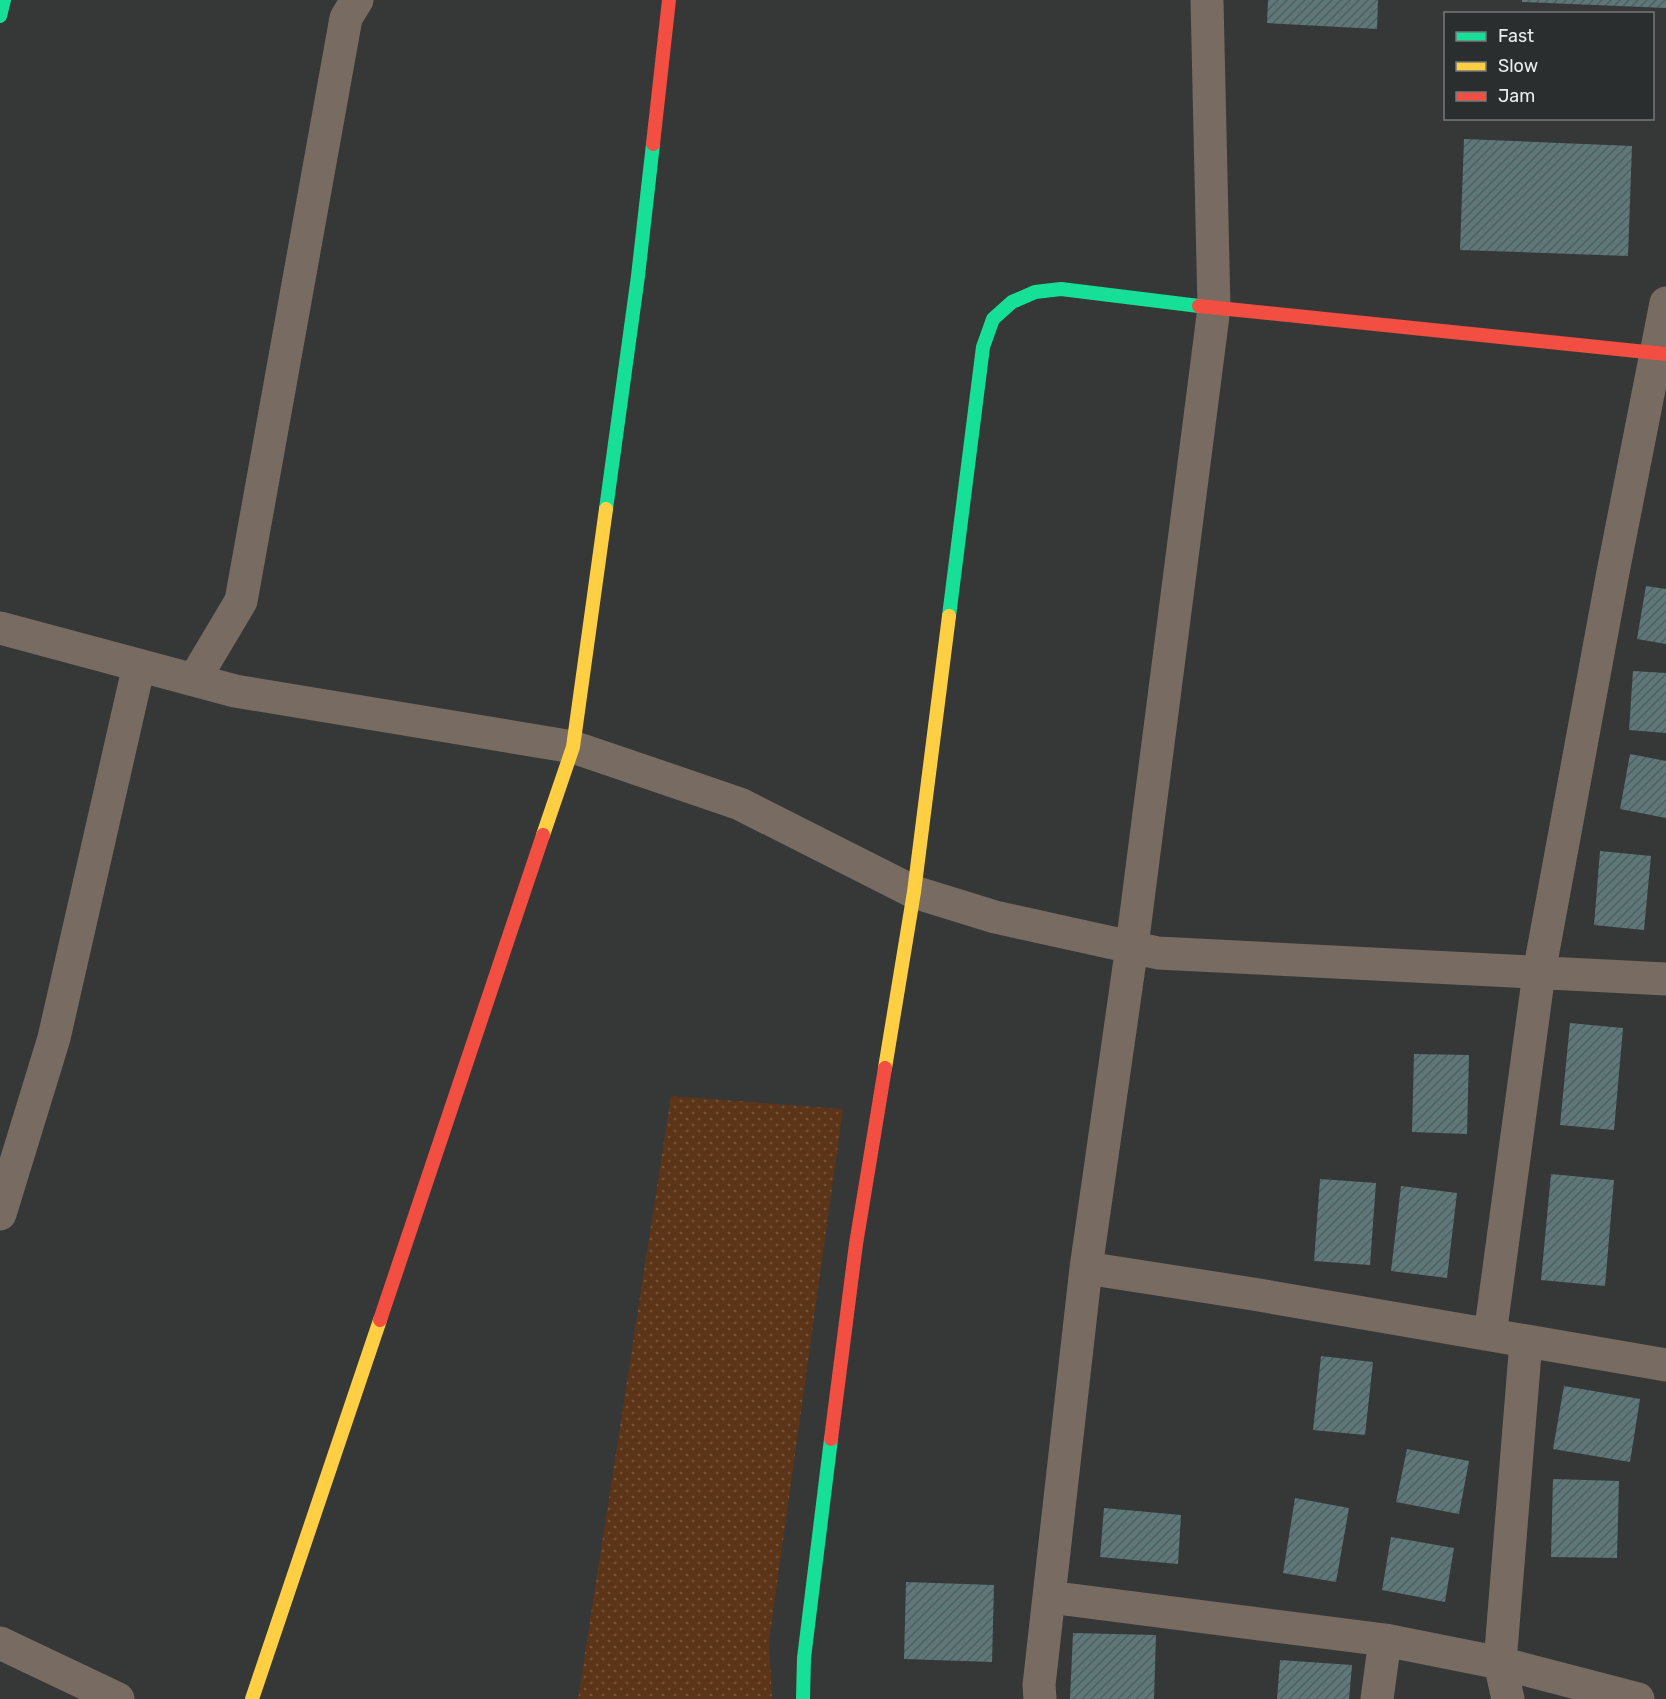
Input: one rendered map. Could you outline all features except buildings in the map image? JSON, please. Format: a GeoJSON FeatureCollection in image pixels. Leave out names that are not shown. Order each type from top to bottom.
{"type":"FeatureCollection","features":[{"type":"Feature","properties":{"kind":"street"},"geometry":{"type":"LineString","coordinates":[[0,16],[4,0]]}},
{"type":"Feature","properties":{"kind":"street"},"geometry":{"type":"LineString","coordinates":[[194,680],[241,601],[346,18],[357,0]]}},
{"type":"Feature","properties":{"kind":"street"},"geometry":{"type":"LineString","coordinates":[[252,1699],[573,747],[638,276],[669,0]]}},
{"type":"Feature","properties":{"kind":"street"},"geometry":{"type":"LineString","coordinates":[[1040,1699],[1049,1597],[1086,1268],[1132,946],[1214,308],[1207,0]]}},
{"type":"Feature","properties":{"kind":"street"},"geometry":{"type":"LineString","coordinates":[[803,1699],[804,1658],[856,1244],[914,892],[983,347],[993,319],[1012,302],[1035,292],[1061,289],[1214,308],[1661,354]]}},
{"type":"Feature","properties":{"kind":"street"},"geometry":{"type":"LineString","coordinates":[[1490,1335],[1539,973],[1613,572],[1661,354],[1666,303]]}},
{"type":"Feature","properties":{"kind":"street"},"geometry":{"type":"LineString","coordinates":[[0,628],[235,691],[573,747],[740,804],[914,892],[995,917],[1158,953],[1666,979]]}},
{"type":"Feature","properties":{"kind":"street"},"geometry":{"type":"LineString","coordinates":[[0,1215],[54,1038],[140,665]]}},
{"type":"Feature","properties":{"kind":"street"},"geometry":{"type":"LineString","coordinates":[[1086,1268],[1666,1365]]}},
{"type":"Feature","properties":{"kind":"street"},"geometry":{"type":"LineString","coordinates":[[1508,1699],[1500,1663],[1526,1341]]}},
{"type":"Feature","properties":{"kind":"street"},"geometry":{"type":"LineString","coordinates":[[1049,1597],[1385,1640],[1500,1663],[1638,1699]]}},
{"type":"Feature","properties":{"kind":"street"},"geometry":{"type":"LineString","coordinates":[[1377,1699],[1385,1640]]}},
{"type":"Feature","properties":{"kind":"street"},"geometry":{"type":"LineString","coordinates":[[0,1643],[118,1699]]}},
{"type":"Feature","properties":{"kind":"shaded area"},"geometry":{"type":"Polygon","coordinates":[[[671,1096],[843,1109],[769,1641],[772,1699],[578,1699],[671,1096]]]}},
{"type":"Feature","properties":{"kind":"traffic: fast"},"geometry":{"type":"LineString","coordinates":[[0,16],[4,0]]}},
{"type":"Feature","properties":{"kind":"traffic: fast"},"geometry":{"type":"LineString","coordinates":[[606,509],[638,276],[653,144]]}},
{"type":"Feature","properties":{"kind":"traffic: fast"},"geometry":{"type":"LineString","coordinates":[[949,616],[983,347],[993,319],[1012,302],[1035,292],[1061,289],[1199,306]]}},
{"type":"Feature","properties":{"kind":"traffic: fast"},"geometry":{"type":"LineString","coordinates":[[803,1699],[804,1658],[831,1439]]}},
{"type":"Feature","properties":{"kind":"traffic: slow"},"geometry":{"type":"LineString","coordinates":[[543,835],[573,747],[606,509]]}},
{"type":"Feature","properties":{"kind":"traffic: slow"},"geometry":{"type":"LineString","coordinates":[[885,1068],[914,892],[949,616]]}},
{"type":"Feature","properties":{"kind":"traffic: slow"},"geometry":{"type":"LineString","coordinates":[[252,1699],[380,1320]]}},
{"type":"Feature","properties":{"kind":"traffic: jam"},"geometry":{"type":"LineString","coordinates":[[653,144],[669,0]]}},
{"type":"Feature","properties":{"kind":"traffic: jam"},"geometry":{"type":"LineString","coordinates":[[1199,306],[1666,354]]}},
{"type":"Feature","properties":{"kind":"traffic: jam"},"geometry":{"type":"LineString","coordinates":[[380,1320],[543,835]]}},
{"type":"Feature","properties":{"kind":"traffic: jam"},"geometry":{"type":"LineString","coordinates":[[831,1439],[856,1244],[885,1068]]}}]}
